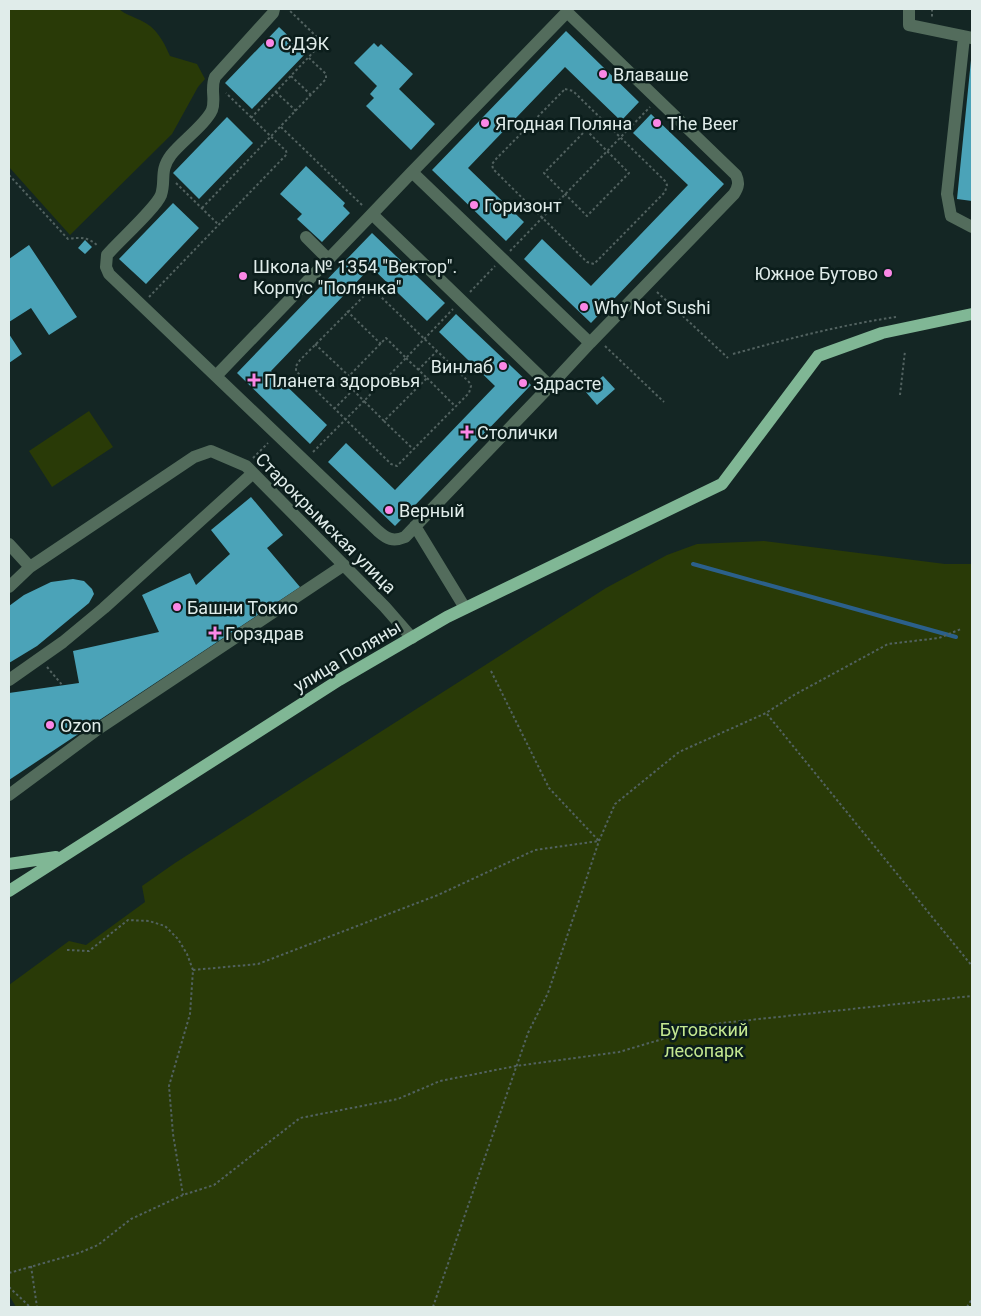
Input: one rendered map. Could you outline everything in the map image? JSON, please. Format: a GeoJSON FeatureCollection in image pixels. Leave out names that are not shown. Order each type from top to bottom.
{"type":"FeatureCollection","features":[{"type":"Feature","properties":{"kind":"main road","name":"улица Поляны"},"geometry":{"type":"LineString","coordinates":[[9,890],[340,680],[412,638],[465,608],[722,484],[818,356],[882,333],[972,314]]}},
{"type":"Feature","properties":{"kind":"main road"},"geometry":{"type":"LineString","coordinates":[[9,864],[61,856]]}},
{"type":"Feature","properties":{"kind":"street"},"geometry":{"type":"LineString","coordinates":[[216,376],[412,172],[562,10],[736,175],[739,182],[734,194],[405,537],[398,540],[385,538],[109,274],[106,262],[107,254],[158,201],[162,187],[163,171],[171,156],[210,114],[214,103],[213,81],[273,13],[274,9]]}},
{"type":"Feature","properties":{"kind":"street"},"geometry":{"type":"LineString","coordinates":[[909,9],[909,25],[968,37],[947,194],[951,216],[972,227]]}},
{"type":"Feature","properties":{"kind":"street"},"geometry":{"type":"LineString","coordinates":[[412,172],[502,258],[593,340]]}},
{"type":"Feature","properties":{"kind":"street"},"geometry":{"type":"LineString","coordinates":[[372,214],[550,386]]}},
{"type":"Feature","properties":{"kind":"street"},"geometry":{"type":"LineString","coordinates":[[306,237],[328,259]]}},
{"type":"Feature","properties":{"kind":"street","name":"Старокрымская улица"},"geometry":{"type":"LineString","coordinates":[[9,587],[30,567],[194,457],[211,451],[236,460],[246,466],[385,607],[412,638]]}},
{"type":"Feature","properties":{"kind":"street"},"geometry":{"type":"LineString","coordinates":[[9,680],[62,642],[104,608],[253,473]]}},
{"type":"Feature","properties":{"kind":"street"},"geometry":{"type":"LineString","coordinates":[[415,526],[465,608]]}},
{"type":"Feature","properties":{"kind":"street"},"geometry":{"type":"LineString","coordinates":[[9,544],[30,567]]}},
{"type":"Feature","properties":{"kind":"street"},"geometry":{"type":"LineString","coordinates":[[9,795],[98,728],[344,565]]}},
{"type":"Feature","properties":{"kind":"path"},"geometry":{"type":"LineString","coordinates":[[251,118],[320,46],[320,40],[288,9]]}},
{"type":"Feature","properties":{"kind":"path"},"geometry":{"type":"LineString","coordinates":[[202,208],[326,79],[327,76],[309,58]]}},
{"type":"Feature","properties":{"kind":"path"},"geometry":{"type":"LineString","coordinates":[[291,76],[311,95]]}},
{"type":"Feature","properties":{"kind":"path"},"geometry":{"type":"LineString","coordinates":[[142,305],[287,154],[213,81]]}},
{"type":"Feature","properties":{"kind":"path"},"geometry":{"type":"LineString","coordinates":[[570,89],[665,181],[667,188],[596,262],[590,264],[542,218],[495,173],[492,164],[562,92],[570,89]]}},
{"type":"Feature","properties":{"kind":"path"},"geometry":{"type":"LineString","coordinates":[[276,92],[296,111]]}},
{"type":"Feature","properties":{"kind":"path"},"geometry":{"type":"LineString","coordinates":[[648,104],[656,111]]}},
{"type":"Feature","properties":{"kind":"path"},"geometry":{"type":"LineString","coordinates":[[316,450],[648,110]]}},
{"type":"Feature","properties":{"kind":"path"},"geometry":{"type":"LineString","coordinates":[[280,127],[372,214]]}},
{"type":"Feature","properties":{"kind":"path"},"geometry":{"type":"LineString","coordinates":[[586,130],[607,151],[629,172],[587,216],[544,173],[586,130]]}},
{"type":"Feature","properties":{"kind":"path"},"geometry":{"type":"LineString","coordinates":[[163,171],[219,225]]}},
{"type":"Feature","properties":{"kind":"path"},"geometry":{"type":"LineString","coordinates":[[9,175],[68,239],[89,238],[107,254]]}},
{"type":"Feature","properties":{"kind":"path"},"geometry":{"type":"LineString","coordinates":[[648,283],[728,358]]}},
{"type":"Feature","properties":{"kind":"path"},"geometry":{"type":"LineString","coordinates":[[373,291],[471,386],[469,393],[400,464],[394,466],[296,371],[296,366],[300,360],[347,311],[365,293],[373,291]]}},
{"type":"Feature","properties":{"kind":"path"},"geometry":{"type":"LineString","coordinates":[[347,311],[380,344]]}},
{"type":"Feature","properties":{"kind":"path"},"geometry":{"type":"LineString","coordinates":[[733,354],[858,322],[896,317]]}},
{"type":"Feature","properties":{"kind":"path"},"geometry":{"type":"LineString","coordinates":[[414,450],[344,381],[386,338],[456,406]]}},
{"type":"Feature","properties":{"kind":"path"},"geometry":{"type":"LineString","coordinates":[[593,340],[664,402]]}},
{"type":"Feature","properties":{"kind":"path"},"geometry":{"type":"LineString","coordinates":[[315,344],[349,376]]}},
{"type":"Feature","properties":{"kind":"path"},"geometry":{"type":"LineString","coordinates":[[418,370],[437,351]]}},
{"type":"Feature","properties":{"kind":"path"},"geometry":{"type":"LineString","coordinates":[[900,396],[905,351]]}},
{"type":"Feature","properties":{"kind":"path"},"geometry":{"type":"LineString","coordinates":[[384,421],[426,378]]}},
{"type":"Feature","properties":{"kind":"path"},"geometry":{"type":"LineString","coordinates":[[334,409],[353,390]]}},
{"type":"Feature","properties":{"kind":"path"},"geometry":{"type":"LineString","coordinates":[[433,1307],[516,1066],[528,1033],[548,993],[599,841],[615,804],[679,752],[766,713],[794,695],[888,644],[939,638],[961,629]]}},
{"type":"Feature","properties":{"kind":"path"},"geometry":{"type":"LineString","coordinates":[[39,658],[63,686]]}},
{"type":"Feature","properties":{"kind":"path"},"geometry":{"type":"LineString","coordinates":[[491,671],[549,788],[599,841]]}},
{"type":"Feature","properties":{"kind":"path"},"geometry":{"type":"LineString","coordinates":[[766,713],[972,966]]}},
{"type":"Feature","properties":{"kind":"path"},"geometry":{"type":"LineString","coordinates":[[193,970],[258,964],[438,895],[535,850],[599,841]]}},
{"type":"Feature","properties":{"kind":"path"},"geometry":{"type":"LineString","coordinates":[[67,950],[89,951],[128,920],[149,921],[165,926],[178,939],[187,954],[193,970],[190,1014],[169,1086],[172,1134],[183,1196]]}},
{"type":"Feature","properties":{"kind":"path"},"geometry":{"type":"LineString","coordinates":[[9,1272],[98,1245],[131,1219],[183,1196],[214,1185],[300,1118],[398,1099],[440,1082],[516,1066],[619,1052],[713,1024],[972,996]]}},
{"type":"Feature","properties":{"kind":"path"},"geometry":{"type":"LineString","coordinates":[[31,1266],[37,1307]]}},
{"type":"Feature","properties":{"kind":"path"},"geometry":{"type":"LineString","coordinates":[[9,1287],[30,1307]]}},
{"type":"Feature","properties":{"kind":"path"},"geometry":{"type":"LineString","coordinates":[[968,1307],[972,1299]]}},
{"type":"Feature","properties":{"kind":"green space"},"geometry":{"type":"Polygon","coordinates":[[[9,9],[119,9],[146,23],[155,30],[162,39],[170,56],[197,64],[205,79],[198,87],[172,134],[70,235],[9,167],[9,9]]]}},
{"type":"Feature","properties":{"kind":"green space"},"geometry":{"type":"Polygon","coordinates":[[[89,411],[113,447],[52,487],[29,451],[89,411]]]}},
{"type":"Feature","properties":{"kind":"green space","name":"Бутовский лесопарк"},"geometry":{"type":"Polygon","coordinates":[[[764,541],[945,564],[972,564],[972,1307],[16,1307],[9,1295],[9,985],[69,941],[86,945],[145,902],[142,886],[175,863],[606,588],[667,555],[697,544],[764,541]]]}},
{"type":"Feature","properties":{"kind":"building"},"geometry":{"type":"Polygon","coordinates":[[[279,27],[306,53],[252,109],[225,83],[279,27]]]}},
{"type":"Feature","properties":{"kind":"building"},"geometry":{"type":"Polygon","coordinates":[[[566,31],[639,102],[621,121],[565,67],[468,168],[524,222],[506,241],[432,170],[566,31]]]}},
{"type":"Feature","properties":{"kind":"building"},"geometry":{"type":"Polygon","coordinates":[[[374,43],[378,47],[381,44],[413,74],[399,89],[435,124],[411,150],[366,106],[374,98],[370,94],[377,86],[354,63],[374,43]]]}},
{"type":"Feature","properties":{"kind":"building"},"geometry":{"type":"Polygon","coordinates":[[[972,60],[972,201],[957,199],[972,60]]]}},
{"type":"Feature","properties":{"kind":"building"},"geometry":{"type":"Polygon","coordinates":[[[651,114],[724,184],[591,323],[524,259],[542,239],[591,286],[688,185],[633,133],[651,114]]]}},
{"type":"Feature","properties":{"kind":"building"},"geometry":{"type":"Polygon","coordinates":[[[227,117],[253,143],[199,199],[173,173],[227,117]]]}},
{"type":"Feature","properties":{"kind":"building"},"geometry":{"type":"Polygon","coordinates":[[[306,166],[345,203],[343,206],[350,213],[322,242],[297,219],[302,214],[280,194],[306,166]]]}},
{"type":"Feature","properties":{"kind":"building"},"geometry":{"type":"Polygon","coordinates":[[[173,203],[199,228],[146,284],[119,259],[173,203]]]}},
{"type":"Feature","properties":{"kind":"building"},"geometry":{"type":"Polygon","coordinates":[[[372,233],[445,303],[427,321],[371,267],[271,371],[327,425],[310,444],[237,373],[372,233]]]}},
{"type":"Feature","properties":{"kind":"building"},"geometry":{"type":"Polygon","coordinates":[[[85,240],[92,247],[85,254],[78,248],[85,240]]]}},
{"type":"Feature","properties":{"kind":"building"},"geometry":{"type":"Polygon","coordinates":[[[29,245],[77,317],[49,335],[31,308],[9,322],[9,259],[29,245]]]}},
{"type":"Feature","properties":{"kind":"building"},"geometry":{"type":"Polygon","coordinates":[[[456,314],[531,385],[395,526],[328,462],[346,443],[395,490],[495,386],[439,332],[456,314]]]}},
{"type":"Feature","properties":{"kind":"building"},"geometry":{"type":"Polygon","coordinates":[[[9,334],[22,354],[9,363],[9,334]]]}},
{"type":"Feature","properties":{"kind":"building"},"geometry":{"type":"Polygon","coordinates":[[[603,376],[615,389],[597,405],[585,391],[603,376]]]}},
{"type":"Feature","properties":{"kind":"building"},"geometry":{"type":"Polygon","coordinates":[[[251,497],[283,535],[267,548],[300,587],[9,780],[9,693],[79,683],[73,651],[159,632],[142,595],[190,573],[196,585],[230,554],[211,530],[251,497]]]}},
{"type":"Feature","properties":{"kind":"building"},"geometry":{"type":"Polygon","coordinates":[[[73,579],[84,581],[92,589],[94,594],[89,603],[37,646],[9,663],[9,606],[24,595],[51,582],[73,579]]]}},
{"type":"Feature","properties":{"kind":"waterway"},"geometry":{"type":"LineString","coordinates":[[693,564],[956,637]]}},
{"type":"Feature","properties":{"kind":"place","name":"СДЭК"},"geometry":{"type":"Point","coordinates":[270,43]}},
{"type":"Feature","properties":{"kind":"place","name":"Влаваше"},"geometry":{"type":"Point","coordinates":[603,74]}},
{"type":"Feature","properties":{"kind":"place","name":"Ягодная Поляна"},"geometry":{"type":"Point","coordinates":[485,123]}},
{"type":"Feature","properties":{"kind":"place","name":"The Beer"},"geometry":{"type":"Point","coordinates":[657,123]}},
{"type":"Feature","properties":{"kind":"place","name":"Горизонт"},"geometry":{"type":"Point","coordinates":[474,205]}},
{"type":"Feature","properties":{"kind":"place","name":"Южное Бутово"},"geometry":{"type":"Point","coordinates":[888,273]}},
{"type":"Feature","properties":{"kind":"place","name":"Школа № 1354 \"Вектор\". Корпус \"Полянка\""},"geometry":{"type":"Point","coordinates":[243,276]}},
{"type":"Feature","properties":{"kind":"place","name":"Why Not Sushi"},"geometry":{"type":"Point","coordinates":[584,307]}},
{"type":"Feature","properties":{"kind":"place","name":"Винлаб"},"geometry":{"type":"Point","coordinates":[503,366]}},
{"type":"Feature","properties":{"kind":"place","name":"Планета здоровья"},"geometry":{"type":"Point","coordinates":[254,380]}},
{"type":"Feature","properties":{"kind":"place","name":"Здрасте"},"geometry":{"type":"Point","coordinates":[523,383]}},
{"type":"Feature","properties":{"kind":"place","name":"Столички"},"geometry":{"type":"Point","coordinates":[467,432]}},
{"type":"Feature","properties":{"kind":"place","name":"Верный"},"geometry":{"type":"Point","coordinates":[389,510]}},
{"type":"Feature","properties":{"kind":"place","name":"Башни Токио"},"geometry":{"type":"Point","coordinates":[177,607]}},
{"type":"Feature","properties":{"kind":"place","name":"Горздрав"},"geometry":{"type":"Point","coordinates":[215,633]}},
{"type":"Feature","properties":{"kind":"place","name":"Ozon"},"geometry":{"type":"Point","coordinates":[50,725]}}]}
